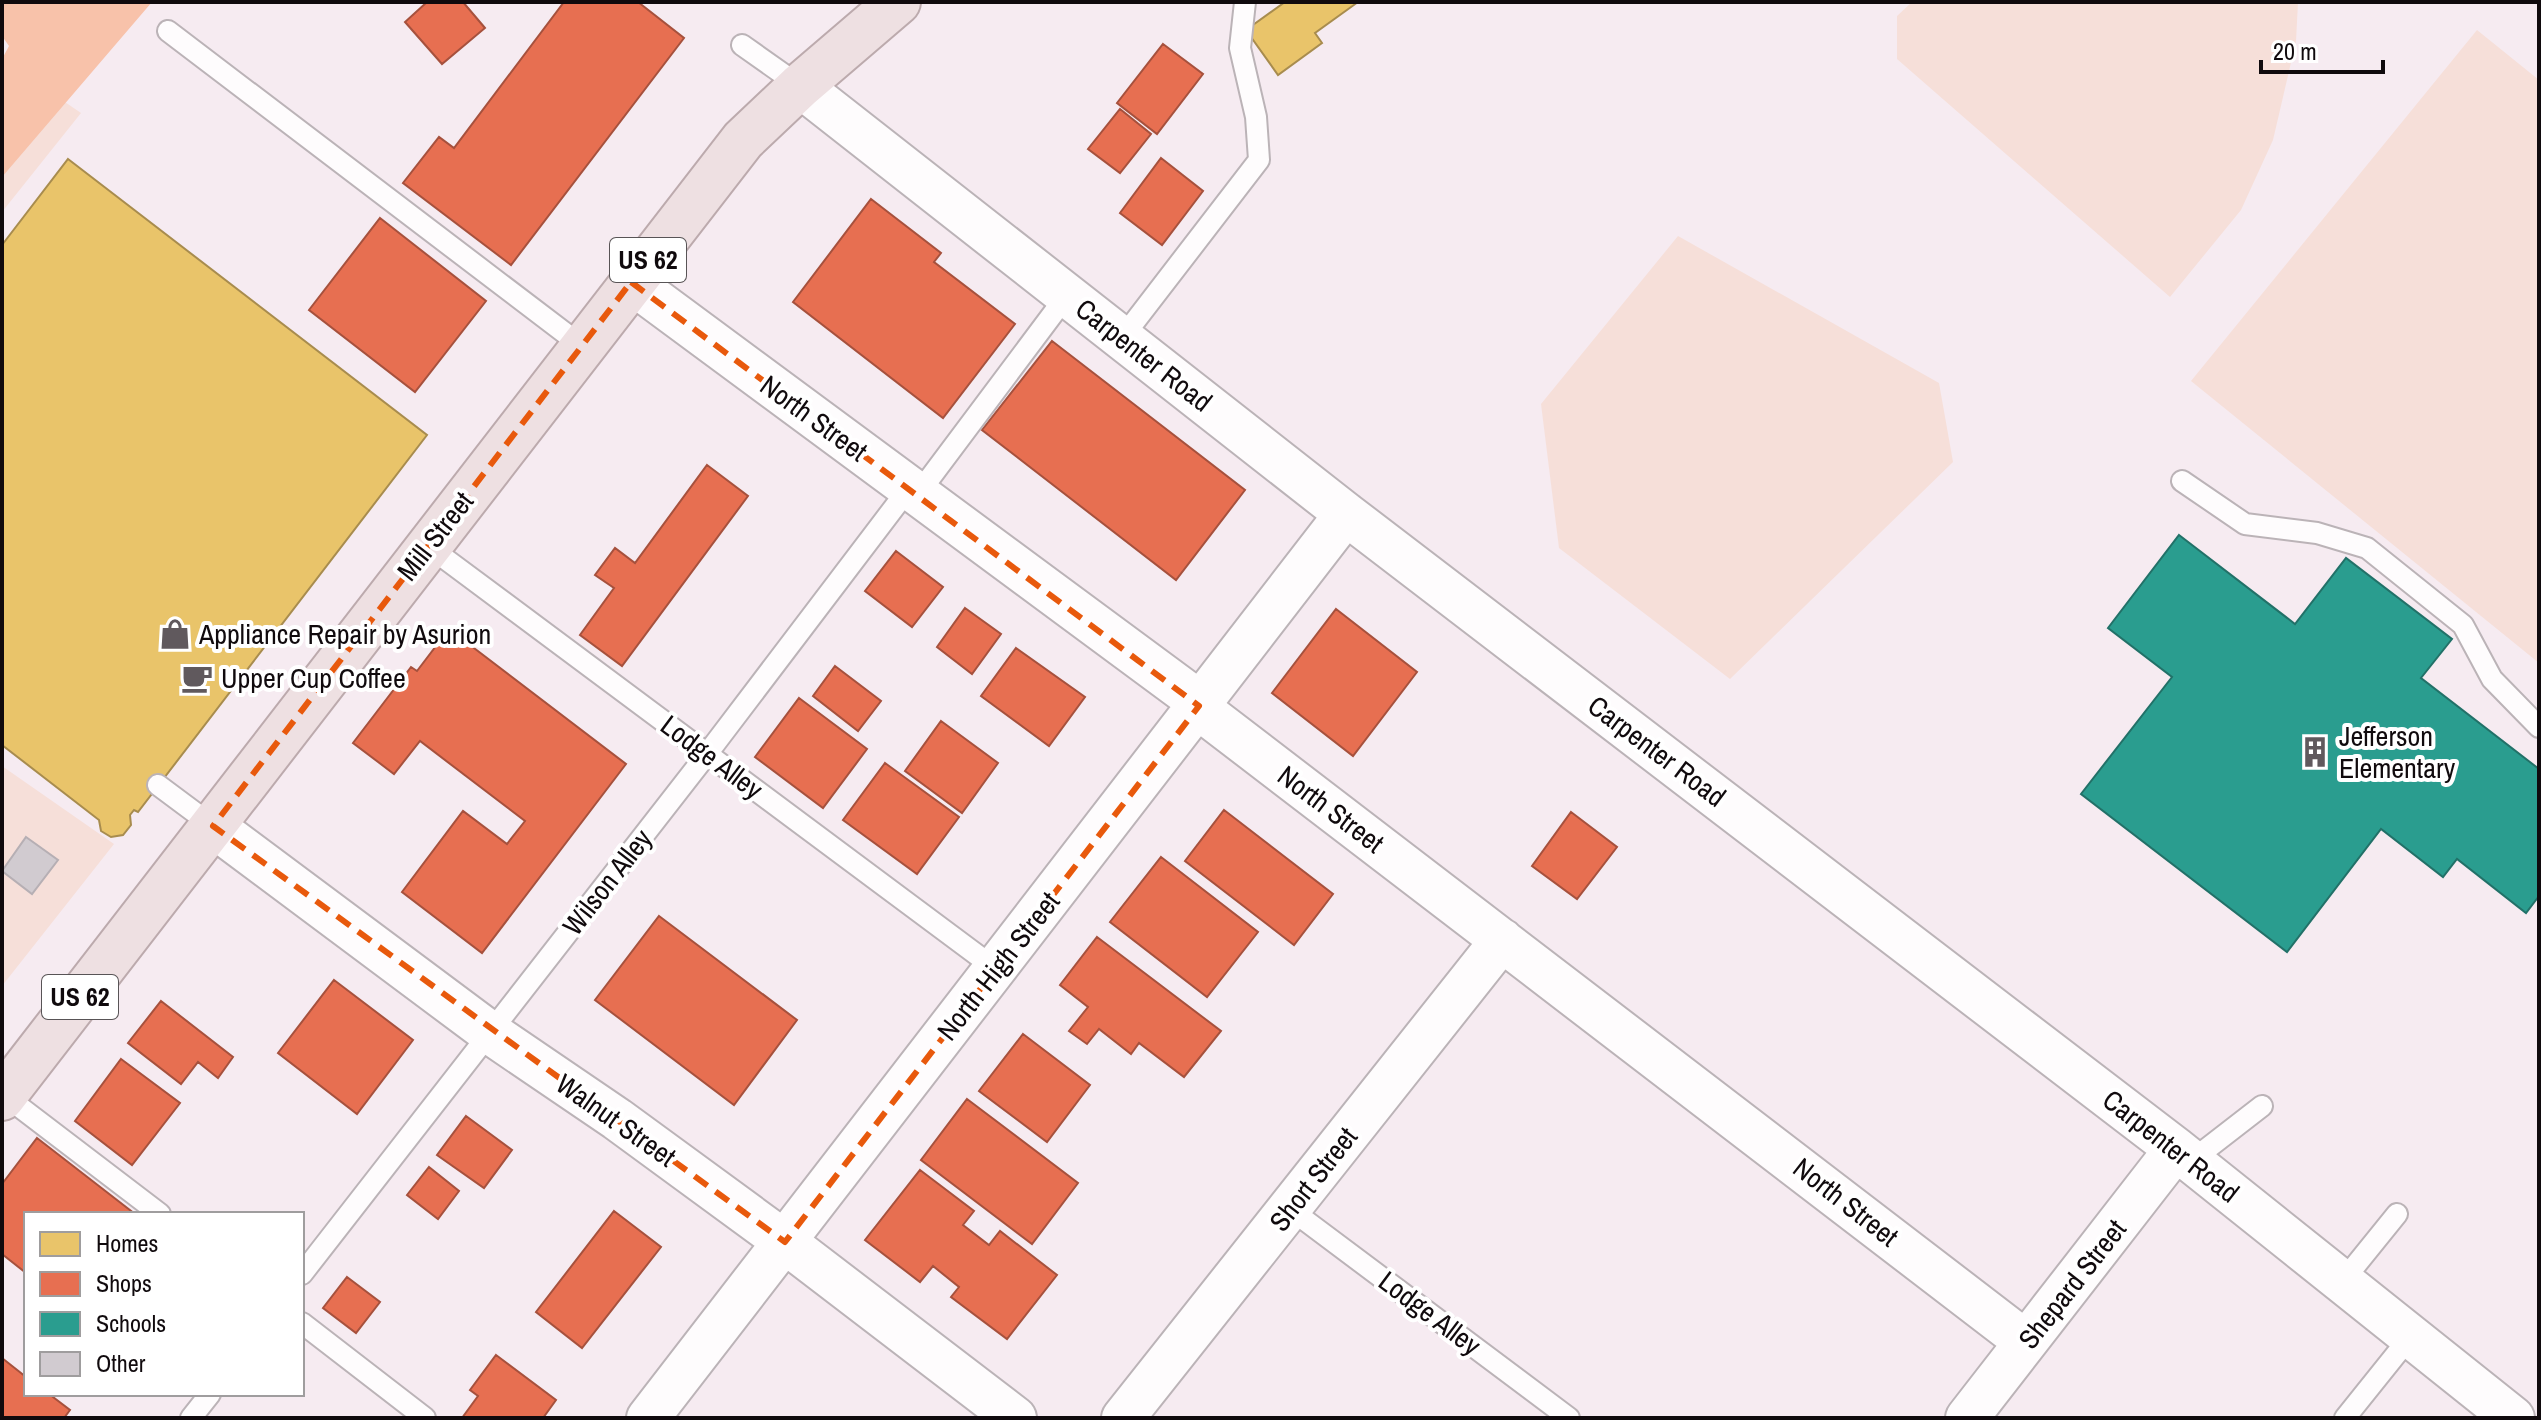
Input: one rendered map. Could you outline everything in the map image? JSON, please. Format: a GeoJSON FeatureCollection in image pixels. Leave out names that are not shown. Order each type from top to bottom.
{"type":"FeatureCollection","features":[{"type":"Feature","properties":{"kind":"highway","name":"Mill Street"},"geometry":{"type":"LineString","coordinates":[[3,1097],[743,140],[800,86],[898,2]]}},
{"type":"Feature","properties":{"kind":"street","name":"Carpenter Road"},"geometry":{"type":"LineString","coordinates":[[800,86],[1346,514],[2184,1155],[2513,1418]]}},
{"type":"Feature","properties":{"kind":"street","name":"North Street"},"geometry":{"type":"LineString","coordinates":[[631,282],[1191,696],[1199,706],[2026,1342]]}},
{"type":"Feature","properties":{"kind":"street","name":"North High Street"},"geometry":{"type":"LineString","coordinates":[[648,1418],[1346,514]]}},
{"type":"Feature","properties":{"kind":"street","name":"Walnut Street"},"geometry":{"type":"LineString","coordinates":[[213,826],[489,1032],[617,1119],[785,1242],[1015,1418]]}},
{"type":"Feature","properties":{"kind":"street","name":"Short Street"},"geometry":{"type":"LineString","coordinates":[[1123,1418],[1502,940]]}},
{"type":"Feature","properties":{"kind":"street","name":"Shepard Street"},"geometry":{"type":"LineString","coordinates":[[1967,1418],[2026,1342],[2184,1155]]}},
{"type":"Feature","properties":{"kind":"lane"},"geometry":{"type":"LineString","coordinates":[[1122,338],[1259,160],[1256,117],[1240,48],[1245,2]]}},
{"type":"Feature","properties":{"kind":"lane"},"geometry":{"type":"LineString","coordinates":[[168,31],[582,346]]}},
{"type":"Feature","properties":{"kind":"lane"},"geometry":{"type":"LineString","coordinates":[[742,45],[800,86]]}},
{"type":"Feature","properties":{"kind":"lane","name":"Wilson Alley"},"geometry":{"type":"LineString","coordinates":[[304,1271],[1067,295]]}},
{"type":"Feature","properties":{"kind":"lane"},"geometry":{"type":"LineString","coordinates":[[2182,481],[2245,524],[2317,533],[2367,548],[2463,625],[2492,679],[2539,727]]}},
{"type":"Feature","properties":{"kind":"lane","name":"Lodge Alley"},"geometry":{"type":"LineString","coordinates":[[428,546],[996,969]]}},
{"type":"Feature","properties":{"kind":"lane"},"geometry":{"type":"LineString","coordinates":[[158,785],[213,826]]}},
{"type":"Feature","properties":{"kind":"lane"},"geometry":{"type":"LineString","coordinates":[[3,1097],[157,1212]]}},
{"type":"Feature","properties":{"kind":"lane"},"geometry":{"type":"LineString","coordinates":[[2184,1155],[2262,1106]]}},
{"type":"Feature","properties":{"kind":"lane","name":"Lodge Alley"},"geometry":{"type":"LineString","coordinates":[[1290,1209],[1569,1418]]}},
{"type":"Feature","properties":{"kind":"lane"},"geometry":{"type":"LineString","coordinates":[[2342,1282],[2397,1214]]}},
{"type":"Feature","properties":{"kind":"lane"},"geometry":{"type":"LineString","coordinates":[[304,1325],[425,1418]]}},
{"type":"Feature","properties":{"kind":"lane"},"geometry":{"type":"LineString","coordinates":[[2345,1418],[2410,1337]]}},
{"type":"Feature","properties":{"kind":"lane"},"geometry":{"type":"LineString","coordinates":[[191,1418],[208,1396]]}},
{"type":"Feature","properties":{"kind":"highlighted area"},"geometry":{"type":"Polygon","coordinates":[[[631,282],[1199,706],[785,1242],[213,826],[631,282]]]}},
{"type":"Feature","properties":{"kind":"shaded area"},"geometry":{"type":"Polygon","coordinates":[[[2,2],[152,2],[2,177],[2,59],[9,46],[2,36],[2,2]]]}},
{"type":"Feature","properties":{"kind":"shaded area"},"geometry":{"type":"Polygon","coordinates":[[[1912,2],[2298,2],[2296,41],[2273,140],[2241,210],[2170,297],[1897,59],[1897,16],[1912,2]]]}},
{"type":"Feature","properties":{"kind":"shaded area"},"geometry":{"type":"Polygon","coordinates":[[[2477,30],[2539,80],[2539,663],[2191,381],[2477,30]]]}},
{"type":"Feature","properties":{"kind":"shaded area"},"geometry":{"type":"Polygon","coordinates":[[[2,59],[81,113],[2,212],[2,59]]]}},
{"type":"Feature","properties":{"kind":"shaded area"},"geometry":{"type":"Polygon","coordinates":[[[1678,236],[1939,383],[1953,462],[1730,679],[1559,548],[1541,404],[1678,236]]]}},
{"type":"Feature","properties":{"kind":"shaded area"},"geometry":{"type":"Polygon","coordinates":[[[2,766],[114,844],[2,986],[2,766]]]}},
{"type":"Feature","properties":{"kind":"building: Homes"},"geometry":{"type":"Polygon","coordinates":[[[1285,2],[1358,2],[1315,33],[1322,43],[1278,75],[1246,30],[1285,2]]]}},
{"type":"Feature","properties":{"kind":"building: Homes"},"geometry":{"type":"Polygon","coordinates":[[[68,159],[427,435],[138,812],[134,810],[130,815],[131,825],[123,835],[111,837],[101,831],[99,820],[2,745],[2,245],[68,159]]]}},
{"type":"Feature","properties":{"kind":"building: Shops"},"geometry":{"type":"Polygon","coordinates":[[[427,2],[463,2],[485,28],[442,64],[405,22],[427,2]]]}},
{"type":"Feature","properties":{"kind":"building: Shops"},"geometry":{"type":"Polygon","coordinates":[[[564,2],[638,2],[684,38],[511,265],[403,183],[439,137],[454,148],[564,2]]]}},
{"type":"Feature","properties":{"kind":"building: Shops"},"geometry":{"type":"Polygon","coordinates":[[[1163,44],[1203,74],[1157,134],[1117,103],[1163,44]]]}},
{"type":"Feature","properties":{"kind":"building: Shops"},"geometry":{"type":"Polygon","coordinates":[[[1120,109],[1151,134],[1120,173],[1088,149],[1120,109]]]}},
{"type":"Feature","properties":{"kind":"building: Shops"},"geometry":{"type":"Polygon","coordinates":[[[1161,158],[1203,191],[1162,245],[1120,213],[1161,158]]]}},
{"type":"Feature","properties":{"kind":"building: Shops"},"geometry":{"type":"Polygon","coordinates":[[[871,199],[941,253],[934,262],[1015,324],[943,418],[793,302],[871,199]]]}},
{"type":"Feature","properties":{"kind":"building: Shops"},"geometry":{"type":"Polygon","coordinates":[[[380,218],[486,301],[415,392],[309,310],[380,218]]]}},
{"type":"Feature","properties":{"kind":"building: Shops"},"geometry":{"type":"Polygon","coordinates":[[[1052,341],[1245,490],[1176,580],[982,430],[1052,341]]]}},
{"type":"Feature","properties":{"kind":"building: Shops"},"geometry":{"type":"Polygon","coordinates":[[[707,465],[748,496],[622,666],[580,635],[614,588],[595,575],[615,548],[635,563],[707,465]]]}},
{"type":"Feature","properties":{"kind":"building: Shops"},"geometry":{"type":"Polygon","coordinates":[[[896,551],[943,587],[912,627],[865,591],[896,551]]]}},
{"type":"Feature","properties":{"kind":"building: Shops"},"geometry":{"type":"Polygon","coordinates":[[[965,608],[1001,634],[972,674],[937,647],[965,608]]]}},
{"type":"Feature","properties":{"kind":"building: Shops"},"geometry":{"type":"Polygon","coordinates":[[[1336,609],[1417,672],[1353,756],[1272,693],[1336,609]]]}},
{"type":"Feature","properties":{"kind":"building: Shops"},"geometry":{"type":"Polygon","coordinates":[[[449,629],[626,764],[482,953],[402,892],[463,811],[507,844],[525,821],[420,741],[394,774],[353,743],[411,667],[417,671],[449,629]]]}},
{"type":"Feature","properties":{"kind":"building: Shops"},"geometry":{"type":"Polygon","coordinates":[[[1016,648],[1085,697],[1049,746],[981,696],[1016,648]]]}},
{"type":"Feature","properties":{"kind":"building: Shops"},"geometry":{"type":"Polygon","coordinates":[[[835,666],[881,701],[858,731],[813,696],[835,666]]]}},
{"type":"Feature","properties":{"kind":"building: Shops"},"geometry":{"type":"Polygon","coordinates":[[[799,698],[867,749],[823,808],[755,757],[799,698]]]}},
{"type":"Feature","properties":{"kind":"building: Shops"},"geometry":{"type":"Polygon","coordinates":[[[941,721],[998,763],[962,813],[905,771],[941,721]]]}},
{"type":"Feature","properties":{"kind":"building: Shops"},"geometry":{"type":"Polygon","coordinates":[[[885,763],[959,817],[917,874],[843,820],[885,763]]]}},
{"type":"Feature","properties":{"kind":"building: Shops"},"geometry":{"type":"Polygon","coordinates":[[[1224,810],[1333,894],[1294,945],[1185,861],[1224,810]]]}},
{"type":"Feature","properties":{"kind":"building: Shops"},"geometry":{"type":"Polygon","coordinates":[[[1571,812],[1617,847],[1577,899],[1532,866],[1571,812]]]}},
{"type":"Feature","properties":{"kind":"building: Shops"},"geometry":{"type":"Polygon","coordinates":[[[1161,857],[1258,932],[1207,997],[1110,922],[1161,857]]]}},
{"type":"Feature","properties":{"kind":"building: Shops"},"geometry":{"type":"Polygon","coordinates":[[[659,916],[797,1020],[734,1105],[595,1000],[659,916]]]}},
{"type":"Feature","properties":{"kind":"building: Shops"},"geometry":{"type":"Polygon","coordinates":[[[1097,937],[1221,1031],[1184,1077],[1139,1043],[1131,1054],[1099,1029],[1087,1044],[1069,1031],[1088,1007],[1060,985],[1097,937]]]}},
{"type":"Feature","properties":{"kind":"building: Shops"},"geometry":{"type":"Polygon","coordinates":[[[334,980],[413,1040],[357,1114],[278,1053],[334,980]]]}},
{"type":"Feature","properties":{"kind":"building: Shops"},"geometry":{"type":"Polygon","coordinates":[[[161,1001],[233,1057],[218,1078],[198,1062],[181,1084],[128,1043],[161,1001]]]}},
{"type":"Feature","properties":{"kind":"building: Shops"},"geometry":{"type":"Polygon","coordinates":[[[1023,1034],[1090,1085],[1047,1142],[979,1091],[1023,1034]]]}},
{"type":"Feature","properties":{"kind":"building: Shops"},"geometry":{"type":"Polygon","coordinates":[[[121,1059],[180,1103],[132,1165],[75,1121],[121,1059]]]}},
{"type":"Feature","properties":{"kind":"building: Shops"},"geometry":{"type":"Polygon","coordinates":[[[967,1099],[1078,1183],[1032,1244],[921,1160],[967,1099]]]}},
{"type":"Feature","properties":{"kind":"building: Shops"},"geometry":{"type":"Polygon","coordinates":[[[466,1116],[512,1150],[484,1188],[437,1155],[466,1116]]]}},
{"type":"Feature","properties":{"kind":"building: Shops"},"geometry":{"type":"Polygon","coordinates":[[[37,1138],[132,1212],[24,1212],[24,1271],[2,1254],[2,1184],[37,1138]]]}},
{"type":"Feature","properties":{"kind":"building: Shops"},"geometry":{"type":"Polygon","coordinates":[[[429,1167],[459,1191],[438,1219],[407,1195],[429,1167]]]}},
{"type":"Feature","properties":{"kind":"building: Shops"},"geometry":{"type":"Polygon","coordinates":[[[920,1170],[974,1211],[963,1225],[989,1245],[1000,1231],[1057,1275],[1007,1339],[951,1297],[959,1287],[933,1266],[920,1282],[865,1240],[920,1170]]]}},
{"type":"Feature","properties":{"kind":"building: Shops"},"geometry":{"type":"Polygon","coordinates":[[[614,1211],[661,1247],[582,1348],[536,1312],[614,1211]]]}},
{"type":"Feature","properties":{"kind":"building: Shops"},"geometry":{"type":"Polygon","coordinates":[[[347,1277],[380,1302],[356,1333],[323,1308],[347,1277]]]}},
{"type":"Feature","properties":{"kind":"building: Shops"},"geometry":{"type":"Polygon","coordinates":[[[496,1355],[556,1400],[543,1418],[462,1418],[478,1396],[470,1390],[496,1355]]]}},
{"type":"Feature","properties":{"kind":"building: Shops"},"geometry":{"type":"Polygon","coordinates":[[[2,1358],[24,1375],[24,1396],[52,1396],[70,1410],[64,1418],[2,1418],[2,1358]]]}},
{"type":"Feature","properties":{"kind":"building: Schools","name":"Jefferson Elementary"},"geometry":{"type":"Polygon","coordinates":[[[2179,535],[2295,624],[2346,558],[2452,639],[2421,678],[2539,769],[2539,896],[2526,913],[2457,859],[2443,877],[2381,829],[2287,952],[2081,794],[2172,677],[2108,628],[2179,535]]]}},
{"type":"Feature","properties":{"kind":"building: Other"},"geometry":{"type":"Polygon","coordinates":[[[26,837],[58,860],[32,894],[2,871],[26,837]]]}},
{"type":"Feature","properties":{"kind":"place","name":"Appliance Repair by Asurion"},"geometry":{"type":"Point","coordinates":[175,634]}},
{"type":"Feature","properties":{"kind":"place","name":"Upper Cup Coffee"},"geometry":{"type":"Point","coordinates":[197,678]}},
{"type":"Feature","properties":{"kind":"place","name":"Jefferson Elementary"},"geometry":{"type":"Point","coordinates":[2315,752]}}]}
